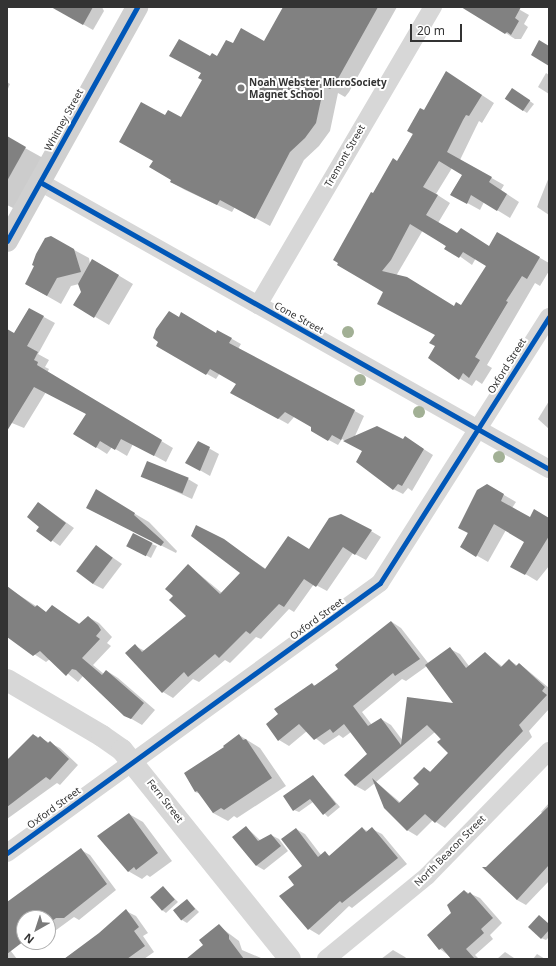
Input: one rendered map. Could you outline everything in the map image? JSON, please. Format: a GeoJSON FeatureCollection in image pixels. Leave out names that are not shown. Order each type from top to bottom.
{"type":"FeatureCollection","features":[{"type":"Feature","properties":{"kind":"main road","name":"Whitney Street"},"geometry":{"type":"LineString","coordinates":[[7,241],[137,7]]}},
{"type":"Feature","properties":{"kind":"street","name":"Tremont Street"},"geometry":{"type":"LineString","coordinates":[[258,305],[433,7]]}},
{"type":"Feature","properties":{"kind":"street","name":"Cone Street"},"geometry":{"type":"LineString","coordinates":[[40,182],[549,469]]}},
{"type":"Feature","properties":{"kind":"street","name":"Oxford Street"},"geometry":{"type":"LineString","coordinates":[[7,853],[380,583],[549,317]]}},
{"type":"Feature","properties":{"kind":"street","name":"Fern Street"},"geometry":{"type":"LineString","coordinates":[[7,680],[102,736],[133,761],[290,959]]}},
{"type":"Feature","properties":{"kind":"street","name":"North Beacon Street"},"geometry":{"type":"LineString","coordinates":[[326,959],[427,876],[549,751]]}},
{"type":"Feature","properties":{"kind":"building"},"geometry":{"type":"Polygon","coordinates":[[[51,7],[93,7],[83,25],[51,7]]]}},
{"type":"Feature","properties":{"kind":"building"},"geometry":{"type":"Polygon","coordinates":[[[283,7],[378,7],[335,84],[330,89],[324,86],[316,123],[305,138],[290,152],[255,219],[220,200],[217,205],[170,182],[171,180],[149,167],[153,161],[119,142],[141,102],[165,115],[168,110],[181,117],[202,80],[198,78],[201,73],[169,56],[179,39],[210,56],[212,53],[217,56],[226,40],[233,43],[241,28],[264,41],[283,7]]]}},
{"type":"Feature","properties":{"kind":"building"},"geometry":{"type":"Polygon","coordinates":[[[461,7],[521,7],[515,18],[519,21],[511,35],[507,32],[505,34],[461,7]]]}},
{"type":"Feature","properties":{"kind":"building"},"geometry":{"type":"Polygon","coordinates":[[[539,40],[549,46],[549,66],[531,55],[539,40]]]}},
{"type":"Feature","properties":{"kind":"building"},"geometry":{"type":"Polygon","coordinates":[[[446,71],[482,95],[469,116],[466,115],[447,152],[492,177],[489,182],[507,194],[497,211],[471,195],[467,204],[450,195],[462,175],[439,161],[423,187],[438,195],[426,215],[457,233],[461,228],[489,246],[497,232],[540,257],[527,279],[522,276],[506,301],[508,302],[475,357],[480,360],[469,378],[463,373],[459,380],[428,358],[435,346],[429,343],[435,335],[377,304],[383,292],[337,265],[338,263],[333,260],[371,192],[373,193],[393,158],[397,161],[413,134],[407,131],[420,108],[424,110],[446,71]],[[410,224],[391,260],[382,271],[407,277],[454,306],[456,302],[461,305],[486,266],[463,252],[459,258],[444,249],[446,246],[410,224]]]}},
{"type":"Feature","properties":{"kind":"building"},"geometry":{"type":"Polygon","coordinates":[[[512,88],[530,100],[523,111],[505,99],[512,88]]]}},
{"type":"Feature","properties":{"kind":"building"},"geometry":{"type":"Polygon","coordinates":[[[7,136],[26,147],[7,181],[7,136]]]}},
{"type":"Feature","properties":{"kind":"building"},"geometry":{"type":"Polygon","coordinates":[[[51,236],[74,249],[81,272],[57,278],[47,296],[25,284],[34,266],[32,265],[36,254],[45,238],[51,236]]]}},
{"type":"Feature","properties":{"kind":"building"},"geometry":{"type":"Polygon","coordinates":[[[92,259],[119,275],[94,318],[73,305],[81,292],[78,284],[92,259]]]}},
{"type":"Feature","properties":{"kind":"building"},"geometry":{"type":"Polygon","coordinates":[[[29,308],[44,316],[27,346],[38,352],[34,360],[38,362],[37,365],[162,440],[154,456],[121,439],[115,450],[100,441],[96,448],[73,434],[86,414],[34,387],[7,431],[7,329],[14,333],[29,308]]]}},
{"type":"Feature","properties":{"kind":"building"},"geometry":{"type":"Polygon","coordinates":[[[169,311],[179,317],[181,312],[216,333],[217,330],[232,338],[229,343],[355,410],[341,440],[332,435],[328,441],[311,431],[311,427],[285,412],[278,419],[230,393],[236,384],[210,369],[206,375],[156,346],[158,342],[153,338],[156,329],[169,311]]]}},
{"type":"Feature","properties":{"kind":"building"},"geometry":{"type":"Polygon","coordinates":[[[377,426],[403,439],[405,436],[424,449],[402,486],[398,484],[393,490],[356,462],[362,451],[343,441],[377,426]]]}},
{"type":"Feature","properties":{"kind":"building"},"geometry":{"type":"Polygon","coordinates":[[[198,441],[210,447],[200,471],[185,463],[198,441]]]}},
{"type":"Feature","properties":{"kind":"building"},"geometry":{"type":"Polygon","coordinates":[[[147,461],[189,478],[182,494],[141,477],[147,461]]]}},
{"type":"Feature","properties":{"kind":"building"},"geometry":{"type":"Polygon","coordinates":[[[487,484],[504,494],[501,501],[530,517],[534,509],[549,518],[549,536],[525,575],[510,567],[524,542],[494,524],[476,557],[460,547],[468,533],[458,528],[477,490],[487,484]]]}},
{"type":"Feature","properties":{"kind":"building"},"geometry":{"type":"Polygon","coordinates":[[[96,489],[135,513],[134,515],[164,542],[161,546],[86,508],[96,489]]]}},
{"type":"Feature","properties":{"kind":"building"},"geometry":{"type":"Polygon","coordinates":[[[38,502],[66,523],[51,542],[36,531],[39,527],[27,517],[38,502]]]}},
{"type":"Feature","properties":{"kind":"building"},"geometry":{"type":"Polygon","coordinates":[[[341,514],[372,530],[355,555],[343,547],[316,587],[304,579],[284,607],[279,604],[250,634],[246,631],[219,658],[215,654],[188,677],[184,672],[162,693],[125,653],[135,644],[142,652],[186,616],[169,600],[173,596],[165,589],[188,564],[220,594],[240,573],[191,536],[196,525],[224,539],[265,569],[288,536],[309,549],[329,518],[341,514]]]}},
{"type":"Feature","properties":{"kind":"building"},"geometry":{"type":"Polygon","coordinates":[[[133,533],[153,543],[146,556],[126,546],[133,533]]]}},
{"type":"Feature","properties":{"kind":"building"},"geometry":{"type":"Polygon","coordinates":[[[96,545],[113,558],[93,584],[76,571],[96,545]]]}},
{"type":"Feature","properties":{"kind":"building"},"geometry":{"type":"Polygon","coordinates":[[[7,586],[35,607],[37,605],[46,612],[52,605],[79,624],[88,616],[98,625],[101,630],[96,636],[100,639],[82,658],[102,675],[106,670],[144,703],[131,719],[124,716],[76,670],[72,669],[66,676],[40,651],[33,656],[7,637],[7,586]]]}},
{"type":"Feature","properties":{"kind":"building"},"geometry":{"type":"Polygon","coordinates":[[[391,621],[420,659],[395,676],[393,673],[353,706],[368,726],[381,718],[401,745],[407,697],[453,703],[425,665],[450,647],[466,668],[485,652],[501,667],[509,659],[516,666],[519,663],[545,687],[542,691],[547,695],[519,725],[523,731],[435,823],[425,814],[407,831],[384,808],[372,778],[399,803],[419,784],[413,778],[424,767],[430,772],[448,753],[437,742],[441,739],[427,725],[355,786],[344,775],[367,754],[344,724],[333,733],[330,729],[314,740],[299,724],[278,741],[266,724],[278,714],[274,709],[312,683],[314,686],[338,669],[335,665],[391,621]]]}},
{"type":"Feature","properties":{"kind":"building"},"geometry":{"type":"Polygon","coordinates":[[[33,734],[38,738],[40,736],[48,743],[50,741],[69,759],[50,780],[46,777],[7,807],[7,760],[33,734]]]}},
{"type":"Feature","properties":{"kind":"building"},"geometry":{"type":"Polygon","coordinates":[[[239,734],[243,740],[246,739],[272,778],[224,810],[221,808],[213,813],[197,791],[195,792],[184,773],[224,747],[223,746],[239,734]]]}},
{"type":"Feature","properties":{"kind":"building"},"geometry":{"type":"Polygon","coordinates":[[[313,775],[336,804],[323,815],[310,799],[293,811],[283,796],[313,775]]]}},
{"type":"Feature","properties":{"kind":"building"},"geometry":{"type":"Polygon","coordinates":[[[549,806],[549,865],[517,900],[482,867],[486,867],[549,806]]]}},
{"type":"Feature","properties":{"kind":"building"},"geometry":{"type":"Polygon","coordinates":[[[129,813],[158,853],[136,870],[134,867],[128,872],[97,836],[129,813]]]}},
{"type":"Feature","properties":{"kind":"building"},"geometry":{"type":"Polygon","coordinates":[[[246,826],[258,841],[271,834],[281,846],[256,866],[232,837],[246,826]]]}},
{"type":"Feature","properties":{"kind":"building"},"geometry":{"type":"Polygon","coordinates":[[[362,827],[366,832],[372,827],[398,858],[342,903],[340,901],[308,930],[279,896],[294,885],[288,877],[302,866],[281,839],[296,828],[318,857],[325,851],[329,856],[362,827]]]}},
{"type":"Feature","properties":{"kind":"building"},"geometry":{"type":"Polygon","coordinates":[[[81,848],[107,884],[64,918],[56,918],[56,910],[16,910],[16,947],[7,954],[7,902],[81,848]]]}},
{"type":"Feature","properties":{"kind":"building"},"geometry":{"type":"Polygon","coordinates":[[[163,886],[175,900],[162,911],[150,897],[163,886]]]}},
{"type":"Feature","properties":{"kind":"building"},"geometry":{"type":"Polygon","coordinates":[[[464,890],[468,894],[470,892],[493,918],[481,929],[484,933],[466,949],[475,959],[451,959],[442,948],[439,950],[427,935],[451,913],[447,905],[464,890]]]}},
{"type":"Feature","properties":{"kind":"building"},"geometry":{"type":"Polygon","coordinates":[[[187,899],[195,909],[181,920],[173,910],[187,899]]]}},
{"type":"Feature","properties":{"kind":"building"},"geometry":{"type":"Polygon","coordinates":[[[126,909],[139,927],[134,931],[145,946],[127,959],[64,959],[99,933],[126,909]]]}},
{"type":"Feature","properties":{"kind":"building"},"geometry":{"type":"Polygon","coordinates":[[[539,915],[549,924],[549,930],[541,939],[528,927],[539,915]]]}},
{"type":"Feature","properties":{"kind":"building"},"geometry":{"type":"Polygon","coordinates":[[[219,924],[229,935],[229,939],[244,959],[186,959],[203,945],[199,940],[219,924]]]}},
{"type":"Feature","properties":{"kind":"cycle path"},"geometry":{"type":"LineString","coordinates":[[7,241],[137,7]]}},
{"type":"Feature","properties":{"kind":"cycle path"},"geometry":{"type":"LineString","coordinates":[[40,182],[549,469]]}},
{"type":"Feature","properties":{"kind":"cycle path"},"geometry":{"type":"LineString","coordinates":[[7,853],[380,583],[549,317]]}},
{"type":"Feature","properties":{"kind":"place","name":"Noah Webster MicroSociety Magnet School"},"geometry":{"type":"Point","coordinates":[241,88]}}]}
